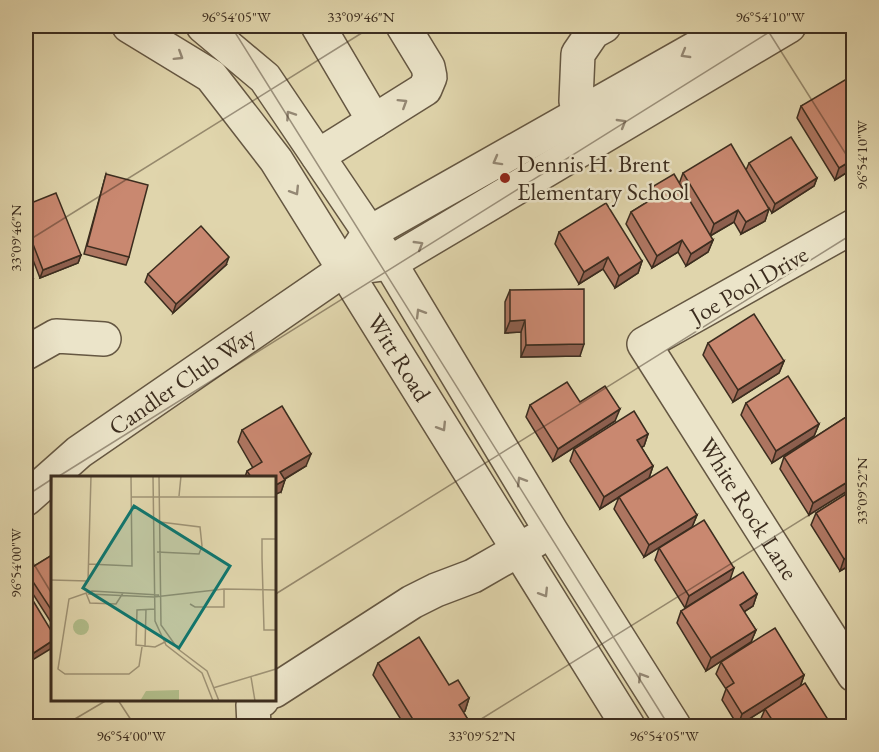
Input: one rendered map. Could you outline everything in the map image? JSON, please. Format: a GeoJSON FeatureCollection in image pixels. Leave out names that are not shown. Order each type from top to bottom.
{"type":"FeatureCollection","features":[{"type":"Feature","properties":{"kind":"street","name":"Witt Road"},"geometry":{"type":"LineString","coordinates":[[129,26],[211,76],[276,160],[628,726]]}},
{"type":"Feature","properties":{"kind":"street","name":"Witt Road"},"geometry":{"type":"LineString","coordinates":[[203,26],[265,78],[390,263],[551,531],[674,726]]}},
{"type":"Feature","properties":{"kind":"street"},"geometry":{"type":"LineString","coordinates":[[318,26],[374,120]]}},
{"type":"Feature","properties":{"kind":"street"},"geometry":{"type":"LineString","coordinates":[[318,156],[425,89],[430,77],[428,67],[403,26]]}},
{"type":"Feature","properties":{"kind":"street"},"geometry":{"type":"LineString","coordinates":[[587,127],[576,101],[578,54],[593,32],[604,26]]}},
{"type":"Feature","properties":{"kind":"street"},"geometry":{"type":"LineString","coordinates":[[345,269],[390,263],[735,26]]}},
{"type":"Feature","properties":{"kind":"street"},"geometry":{"type":"LineString","coordinates":[[345,269],[369,233],[789,26]]}},
{"type":"Feature","properties":{"kind":"street","name":"Joe Pool Drive"},"geometry":{"type":"LineString","coordinates":[[644,344],[854,226]]}},
{"type":"Feature","properties":{"kind":"street","name":"Candler Club Way"},"geometry":{"type":"LineString","coordinates":[[52,476],[79,452],[345,269]]}},
{"type":"Feature","properties":{"kind":"street"},"geometry":{"type":"LineString","coordinates":[[26,353],[56,336],[104,339]]}},
{"type":"Feature","properties":{"kind":"street","name":"White Rock Lane"},"geometry":{"type":"LineString","coordinates":[[644,344],[854,675]]}},
{"type":"Feature","properties":{"kind":"street","name":"Candler Club Way"},"geometry":{"type":"LineString","coordinates":[[26,499],[51,477]]}},
{"type":"Feature","properties":{"kind":"street"},"geometry":{"type":"LineString","coordinates":[[276,690],[412,602],[473,576],[551,531]]}},
{"type":"Feature","properties":{"kind":"street"},"geometry":{"type":"LineString","coordinates":[[254,726],[253,705],[259,701]]}},
{"type":"Feature","properties":{"kind":"building"},"geometry":{"type":"Polygon","coordinates":[[[850,77],[854,83],[854,159],[839,168],[801,106],[850,77]]]}},
{"type":"Feature","properties":{"kind":"building"},"geometry":{"type":"Polygon","coordinates":[[[791,137],[817,178],[775,204],[749,163],[791,137]]]}},
{"type":"Feature","properties":{"kind":"building"},"geometry":{"type":"Polygon","coordinates":[[[731,144],[769,209],[746,222],[738,210],[714,224],[683,173],[731,144]]]}},
{"type":"Feature","properties":{"kind":"building"},"geometry":{"type":"Polygon","coordinates":[[[106,174],[148,185],[129,257],[87,246],[106,174]]]}},
{"type":"Feature","properties":{"kind":"building"},"geometry":{"type":"Polygon","coordinates":[[[674,174],[713,240],[691,254],[682,240],[657,256],[631,212],[657,196],[652,187],[674,174]]]}},
{"type":"Feature","properties":{"kind":"building"},"geometry":{"type":"Polygon","coordinates":[[[56,193],[81,255],[43,270],[26,226],[26,205],[56,193]]]}},
{"type":"Feature","properties":{"kind":"building"},"geometry":{"type":"Polygon","coordinates":[[[606,203],[642,261],[619,276],[608,257],[584,272],[559,232],[606,203]]]}},
{"type":"Feature","properties":{"kind":"building"},"geometry":{"type":"Polygon","coordinates":[[[201,226],[229,257],[176,304],[148,274],[201,226]]]}},
{"type":"Feature","properties":{"kind":"building"},"geometry":{"type":"Polygon","coordinates":[[[26,267],[33,280],[26,284],[26,267]]]}},
{"type":"Feature","properties":{"kind":"building"},"geometry":{"type":"Polygon","coordinates":[[[584,289],[584,344],[526,345],[525,320],[510,321],[510,290],[584,289]]]}},
{"type":"Feature","properties":{"kind":"building"},"geometry":{"type":"Polygon","coordinates":[[[754,314],[784,361],[738,390],[708,343],[754,314]]]}},
{"type":"Feature","properties":{"kind":"building"},"geometry":{"type":"Polygon","coordinates":[[[788,376],[819,424],[776,451],[746,403],[788,376]]]}},
{"type":"Feature","properties":{"kind":"building"},"geometry":{"type":"Polygon","coordinates":[[[567,382],[580,402],[605,386],[620,409],[558,449],[530,405],[567,382]]]}},
{"type":"Feature","properties":{"kind":"building"},"geometry":{"type":"Polygon","coordinates":[[[282,406],[311,454],[280,472],[285,480],[276,485],[276,476],[250,476],[247,471],[262,462],[242,430],[282,406]]]}},
{"type":"Feature","properties":{"kind":"building"},"geometry":{"type":"Polygon","coordinates":[[[634,411],[648,434],[637,440],[653,466],[604,497],[574,449],[634,411]]]}},
{"type":"Feature","properties":{"kind":"building"},"geometry":{"type":"Polygon","coordinates":[[[846,417],[854,429],[854,449],[849,452],[854,459],[854,478],[813,503],[784,457],[846,417]]]}},
{"type":"Feature","properties":{"kind":"building"},"geometry":{"type":"Polygon","coordinates":[[[667,467],[697,515],[649,545],[619,497],[667,467]]]}},
{"type":"Feature","properties":{"kind":"building"},"geometry":{"type":"Polygon","coordinates":[[[854,489],[854,554],[844,559],[816,513],[854,489]]]}},
{"type":"Feature","properties":{"kind":"building"},"geometry":{"type":"Polygon","coordinates":[[[704,520],[734,568],[689,596],[659,548],[704,520]]]}},
{"type":"Feature","properties":{"kind":"building"},"geometry":{"type":"Polygon","coordinates":[[[51,556],[51,609],[26,571],[51,556]]]}},
{"type":"Feature","properties":{"kind":"building"},"geometry":{"type":"Polygon","coordinates":[[[743,572],[757,594],[740,605],[756,630],[711,658],[681,611],[743,572]]]}},
{"type":"Feature","properties":{"kind":"building"},"geometry":{"type":"Polygon","coordinates":[[[26,589],[51,630],[51,642],[26,658],[26,589]]]}},
{"type":"Feature","properties":{"kind":"building"},"geometry":{"type":"Polygon","coordinates":[[[775,628],[804,675],[742,714],[726,688],[734,683],[721,662],[775,628]]]}},
{"type":"Feature","properties":{"kind":"building"},"geometry":{"type":"Polygon","coordinates":[[[419,637],[449,685],[458,680],[469,698],[459,705],[472,726],[417,726],[378,663],[419,637]]]}},
{"type":"Feature","properties":{"kind":"building"},"geometry":{"type":"Polygon","coordinates":[[[805,683],[832,726],[776,726],[765,709],[805,683]]]}},
{"type":"Feature","properties":{"kind":"place","name":"Dennis H. Brent Elementary School"},"geometry":{"type":"Point","coordinates":[505,178]}}]}
